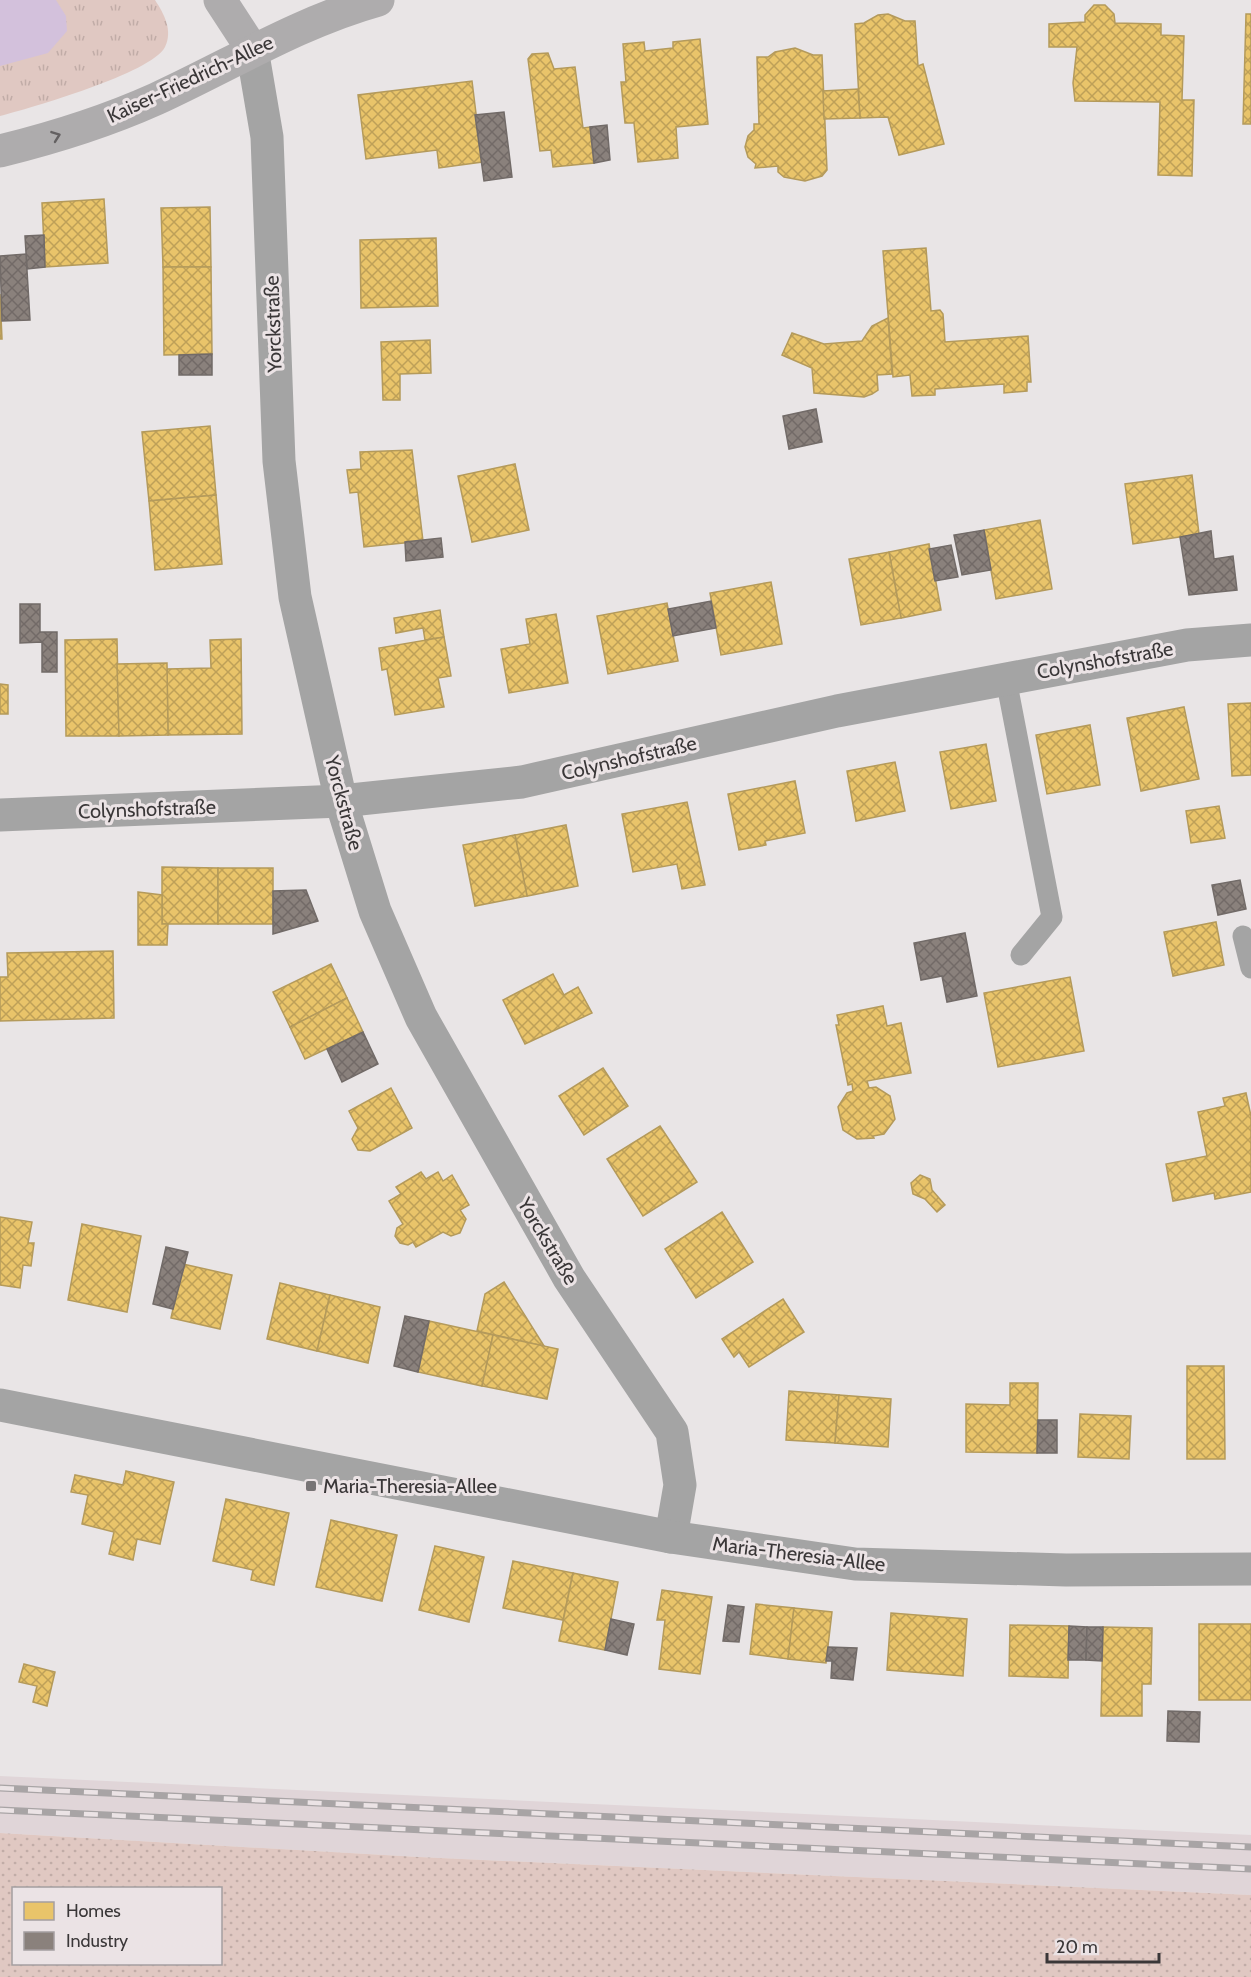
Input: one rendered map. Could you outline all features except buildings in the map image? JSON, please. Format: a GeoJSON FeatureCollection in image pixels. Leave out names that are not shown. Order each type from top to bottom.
{"type":"FeatureCollection","features":[{"type":"Feature","properties":{"kind":"street","name":"Yorckstraße"},"geometry":{"type":"LineString","coordinates":[[220,0],[252,49],[267,137],[279,461],[294,597],[341,801],[375,911],[421,1017],[569,1278],[672,1432],[680,1485],[672,1538]]}},
{"type":"Feature","properties":{"kind":"street","name":"Kaiser-Friedrich-Allee"},"geometry":{"type":"LineString","coordinates":[[0,151],[48,139],[155,99],[252,49],[351,7],[378,0]]}},
{"type":"Feature","properties":{"kind":"street","name":"Colynshofstraße"},"geometry":{"type":"LineString","coordinates":[[0,815],[341,801],[522,782],[837,711],[1006,678],[1187,645],[1251,640]]}},
{"type":"Feature","properties":{"kind":"street","name":"Maria-Theresia-Allee"},"geometry":{"type":"LineString","coordinates":[[0,1405],[672,1538],[855,1564],[1066,1570],[1251,1569]]}},
{"type":"Feature","properties":{"kind":"lane"},"geometry":{"type":"LineString","coordinates":[[1006,678],[1052,917],[1021,955]]}},
{"type":"Feature","properties":{"kind":"lane"},"geometry":{"type":"LineString","coordinates":[[1243,936],[1251,968]]}},
{"type":"Feature","properties":{"kind":"shaded area"},"geometry":{"type":"Polygon","coordinates":[[[0,0],[56,0],[66,16],[67,31],[48,53],[0,66],[0,0]]]}},
{"type":"Feature","properties":{"kind":"shaded area"},"geometry":{"type":"Polygon","coordinates":[[[0,1776],[1251,1835],[1251,1895],[419,1857],[0,1833],[0,1776]]]}},
{"type":"Feature","properties":{"kind":"green space"},"geometry":{"type":"Polygon","coordinates":[[[0,0],[155,0],[168,28],[167,41],[165,47],[155,57],[138,68],[62,98],[0,116],[0,0]]]}},
{"type":"Feature","properties":{"kind":"green space"},"geometry":{"type":"Polygon","coordinates":[[[0,1833],[419,1857],[1251,1895],[1251,1977],[0,1977],[0,1833]]]}},
{"type":"Feature","properties":{"kind":"railway"},"geometry":{"type":"LineString","coordinates":[[0,1788],[1251,1847]]}},
{"type":"Feature","properties":{"kind":"railway"},"geometry":{"type":"LineString","coordinates":[[0,1810],[1251,1869]]}},
{"type":"Feature","properties":{"kind":"place","name":"Maria-Theresia-Allee"},"geometry":{"type":"Point","coordinates":[311,1486]}}]}
